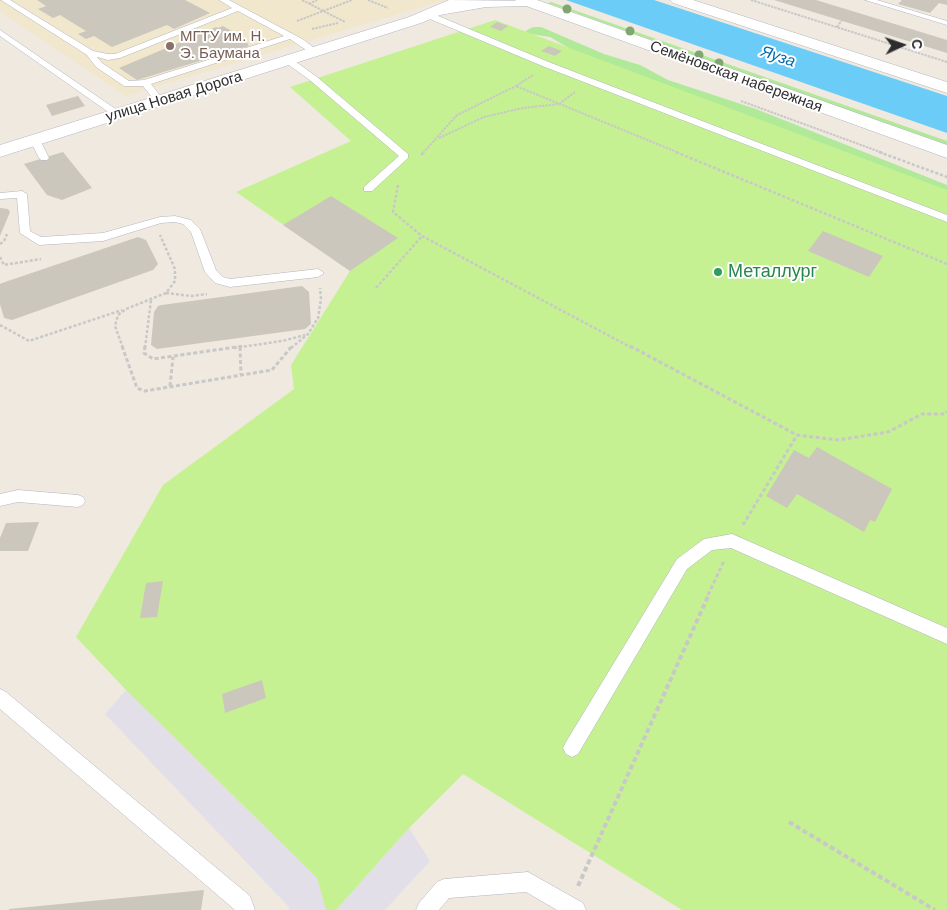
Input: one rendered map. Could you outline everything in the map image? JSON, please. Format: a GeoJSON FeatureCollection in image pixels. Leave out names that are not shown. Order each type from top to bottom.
{"type":"FeatureCollection","features":[{"type":"Feature","properties":{"kind":"main road","name":"улица Новая Дорога"},"geometry":{"type":"LineString","coordinates":[[430,15],[462,0]]}},
{"type":"Feature","properties":{"kind":"main road"},"geometry":{"type":"LineString","coordinates":[[678,0],[947,88]]}},
{"type":"Feature","properties":{"kind":"main road","name":"улица Новая Дорога"},"geometry":{"type":"LineString","coordinates":[[0,151],[430,15],[486,2],[524,1]]}},
{"type":"Feature","properties":{"kind":"main road","name":"Семёновская набережная"},"geometry":{"type":"LineString","coordinates":[[524,1],[947,152]]}},
{"type":"Feature","properties":{"kind":"lane"},"geometry":{"type":"LineString","coordinates":[[5,0],[90,53],[99,65],[127,84],[145,83],[289,37]]}},
{"type":"Feature","properties":{"kind":"lane"},"geometry":{"type":"LineString","coordinates":[[222,0],[301,42],[315,52]]}},
{"type":"Feature","properties":{"kind":"lane"},"geometry":{"type":"LineString","coordinates":[[869,0],[947,23]]}},
{"type":"Feature","properties":{"kind":"lane"},"geometry":{"type":"LineString","coordinates":[[90,53],[117,56],[238,8]]}},
{"type":"Feature","properties":{"kind":"lane"},"geometry":{"type":"LineString","coordinates":[[430,15],[548,65],[947,219]]}},
{"type":"Feature","properties":{"kind":"lane"},"geometry":{"type":"LineString","coordinates":[[0,32],[118,114]]}},
{"type":"Feature","properties":{"kind":"lane"},"geometry":{"type":"LineString","coordinates":[[289,60],[314,78],[405,156],[368,189]]}},
{"type":"Feature","properties":{"kind":"lane"},"geometry":{"type":"LineString","coordinates":[[145,83],[160,101]]}},
{"type":"Feature","properties":{"kind":"lane"},"geometry":{"type":"LineString","coordinates":[[35,140],[44,158]]}},
{"type":"Feature","properties":{"kind":"lane"},"geometry":{"type":"LineString","coordinates":[[0,196],[22,194],[25,233],[39,242],[103,237],[160,220],[175,219],[188,222],[196,231],[211,272],[219,280],[230,283],[318,273]]}},
{"type":"Feature","properties":{"kind":"lane"},"geometry":{"type":"LineString","coordinates":[[0,500],[18,496],[78,501]]}},
{"type":"Feature","properties":{"kind":"lane"},"geometry":{"type":"LineString","coordinates":[[572,748],[682,564],[709,544],[732,541],[947,636]]}},
{"type":"Feature","properties":{"kind":"lane"},"geometry":{"type":"LineString","coordinates":[[0,698],[243,903],[245,910]]}},
{"type":"Feature","properties":{"kind":"lane"},"geometry":{"type":"LineString","coordinates":[[426,910],[444,888],[528,882],[573,908]]}},
{"type":"Feature","properties":{"kind":"path"},"geometry":{"type":"LineString","coordinates":[[302,0],[345,22]]}},
{"type":"Feature","properties":{"kind":"path"},"geometry":{"type":"LineString","coordinates":[[309,4],[317,0]]}},
{"type":"Feature","properties":{"kind":"path"},"geometry":{"type":"LineString","coordinates":[[275,29],[325,12],[352,0]]}},
{"type":"Feature","properties":{"kind":"path"},"geometry":{"type":"LineString","coordinates":[[751,0],[947,62]]}},
{"type":"Feature","properties":{"kind":"path"},"geometry":{"type":"LineString","coordinates":[[837,27],[842,20]]}},
{"type":"Feature","properties":{"kind":"path"},"geometry":{"type":"LineString","coordinates":[[419,157],[457,115],[516,86],[548,65]]}},
{"type":"Feature","properties":{"kind":"path"},"geometry":{"type":"LineString","coordinates":[[438,138],[484,117],[523,108],[559,104],[590,81]]}},
{"type":"Feature","properties":{"kind":"path"},"geometry":{"type":"LineString","coordinates":[[516,86],[947,264]]}},
{"type":"Feature","properties":{"kind":"path"},"geometry":{"type":"LineString","coordinates":[[398,184],[393,212],[422,236],[797,435],[838,440],[888,432],[922,414],[946,414],[947,411]]}},
{"type":"Feature","properties":{"kind":"path"},"geometry":{"type":"LineString","coordinates":[[0,325],[29,342],[166,293],[176,281],[175,269],[160,235]]}},
{"type":"Feature","properties":{"kind":"path"},"geometry":{"type":"LineString","coordinates":[[376,288],[422,236]]}},
{"type":"Feature","properties":{"kind":"path"},"geometry":{"type":"LineString","coordinates":[[0,257],[4,265]]}},
{"type":"Feature","properties":{"kind":"path"},"geometry":{"type":"LineString","coordinates":[[0,268],[4,265],[23,264],[50,257]]}},
{"type":"Feature","properties":{"kind":"path"},"geometry":{"type":"LineString","coordinates":[[126,308],[118,315],[115,326],[137,388],[145,391],[272,370],[292,346],[308,334],[318,318],[321,299],[318,273]]}},
{"type":"Feature","properties":{"kind":"path"},"geometry":{"type":"LineString","coordinates":[[151,299],[144,353],[153,359],[282,341],[308,334]]}},
{"type":"Feature","properties":{"kind":"path"},"geometry":{"type":"LineString","coordinates":[[240,347],[240,375]]}},
{"type":"Feature","properties":{"kind":"path"},"geometry":{"type":"LineString","coordinates":[[170,387],[172,357]]}},
{"type":"Feature","properties":{"kind":"path"},"geometry":{"type":"LineString","coordinates":[[573,908],[590,854],[732,541],[797,435]]}},
{"type":"Feature","properties":{"kind":"path"},"geometry":{"type":"LineString","coordinates":[[789,822],[935,910]]}},
{"type":"Feature","properties":{"kind":"shaded area","name":"МГТУ им. Н. Э. Баумана"},"geometry":{"type":"Polygon","coordinates":[[[0,0],[445,0],[125,96],[0,11],[0,0]]]}},
{"type":"Feature","properties":{"kind":"shaded area"},"geometry":{"type":"Polygon","coordinates":[[[126,690],[317,878],[326,910],[289,910],[289,907],[105,714],[126,690]]]}},
{"type":"Feature","properties":{"kind":"shaded area"},"geometry":{"type":"Polygon","coordinates":[[[409,828],[430,861],[385,910],[336,910],[409,828]]]}},
{"type":"Feature","properties":{"kind":"green space"},"geometry":{"type":"Polygon","coordinates":[[[551,2],[947,141],[947,146],[548,3],[551,2]]]}},
{"type":"Feature","properties":{"kind":"green space"},"geometry":{"type":"Polygon","coordinates":[[[495,20],[947,190],[947,910],[682,910],[463,774],[409,828],[336,910],[326,910],[317,878],[126,690],[76,637],[163,485],[294,389],[291,365],[350,271],[236,192],[351,141],[290,87],[495,20]]]}},
{"type":"Feature","properties":{"kind":"green space"},"geometry":{"type":"Polygon","coordinates":[[[533,27],[541,27],[604,54],[640,65],[668,80],[756,109],[947,185],[947,211],[574,51],[550,37],[525,33],[533,27]]]}},
{"type":"Feature","properties":{"kind":"water","name":"Яуза"},"geometry":{"type":"Polygon","coordinates":[[[566,0],[654,0],[947,96],[947,133],[566,0]]]}},
{"type":"Feature","properties":{"kind":"building"},"geometry":{"type":"Polygon","coordinates":[[[37,0],[185,0],[210,13],[174,29],[167,25],[112,47],[94,36],[86,39],[78,34],[86,31],[60,15],[53,18],[38,9],[46,6],[37,0]]]}},
{"type":"Feature","properties":{"kind":"building"},"geometry":{"type":"Polygon","coordinates":[[[774,0],[816,0],[947,40],[947,53],[774,0]]]}},
{"type":"Feature","properties":{"kind":"building"},"geometry":{"type":"Polygon","coordinates":[[[902,0],[947,0],[947,5],[939,3],[930,13],[898,4],[902,0]]]}},
{"type":"Feature","properties":{"kind":"building"},"geometry":{"type":"Polygon","coordinates":[[[497,22],[508,26],[501,31],[490,27],[497,22]]]}},
{"type":"Feature","properties":{"kind":"building"},"geometry":{"type":"Polygon","coordinates":[[[223,26],[244,38],[249,46],[137,80],[119,68],[216,27],[223,26]]]}},
{"type":"Feature","properties":{"kind":"building"},"geometry":{"type":"Polygon","coordinates":[[[549,46],[562,51],[555,56],[541,51],[549,46]]]}},
{"type":"Feature","properties":{"kind":"building"},"geometry":{"type":"Polygon","coordinates":[[[78,96],[85,106],[52,116],[46,105],[78,96]]]}},
{"type":"Feature","properties":{"kind":"building"},"geometry":{"type":"Polygon","coordinates":[[[63,152],[92,188],[62,200],[47,195],[24,164],[63,152]]]}},
{"type":"Feature","properties":{"kind":"building"},"geometry":{"type":"Polygon","coordinates":[[[331,196],[398,238],[350,271],[283,225],[331,196]]]}},
{"type":"Feature","properties":{"kind":"building"},"geometry":{"type":"Polygon","coordinates":[[[0,208],[8,209],[10,212],[0,236],[0,208]]]}},
{"type":"Feature","properties":{"kind":"building"},"geometry":{"type":"Polygon","coordinates":[[[823,231],[883,256],[869,277],[808,251],[823,231]]]}},
{"type":"Feature","properties":{"kind":"building"},"geometry":{"type":"Polygon","coordinates":[[[138,237],[146,240],[158,264],[153,270],[12,320],[4,318],[0,304],[0,284],[138,237]]]}},
{"type":"Feature","properties":{"kind":"building"},"geometry":{"type":"Polygon","coordinates":[[[302,286],[309,292],[311,324],[305,329],[157,349],[151,345],[154,312],[158,306],[302,286]]]}},
{"type":"Feature","properties":{"kind":"building"},"geometry":{"type":"Polygon","coordinates":[[[817,447],[892,489],[875,522],[870,520],[864,532],[797,494],[787,508],[766,496],[794,450],[809,458],[817,447]]]}},
{"type":"Feature","properties":{"kind":"building"},"geometry":{"type":"Polygon","coordinates":[[[39,522],[28,551],[0,551],[0,538],[6,523],[39,522]]]}},
{"type":"Feature","properties":{"kind":"building"},"geometry":{"type":"Polygon","coordinates":[[[163,581],[157,617],[140,618],[146,583],[163,581]]]}},
{"type":"Feature","properties":{"kind":"building"},"geometry":{"type":"Polygon","coordinates":[[[262,680],[266,698],[225,713],[222,694],[262,680]]]}},
{"type":"Feature","properties":{"kind":"building"},"geometry":{"type":"Polygon","coordinates":[[[204,890],[201,910],[9,910],[9,909],[204,890]]]}},
{"type":"Feature","properties":{"kind":"place","name":"МГТУ им. Н. Э. Баумана"},"geometry":{"type":"Point","coordinates":[170,46]}},
{"type":"Feature","properties":{"kind":"place","name":"Металлург"},"geometry":{"type":"Point","coordinates":[718,272]}}]}
